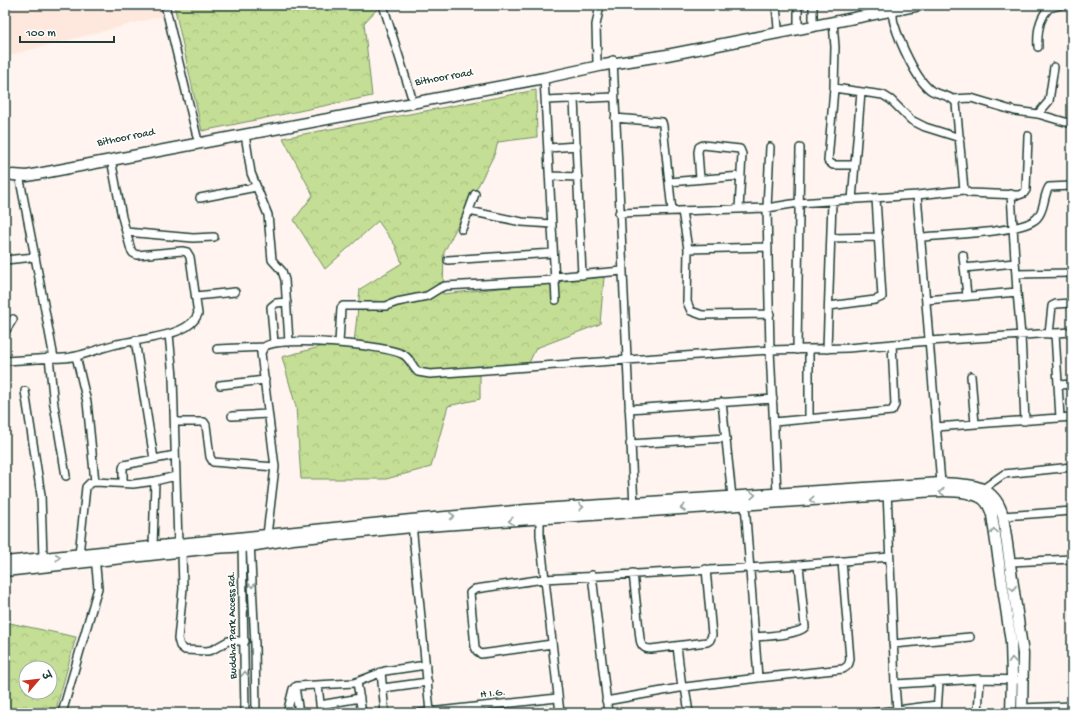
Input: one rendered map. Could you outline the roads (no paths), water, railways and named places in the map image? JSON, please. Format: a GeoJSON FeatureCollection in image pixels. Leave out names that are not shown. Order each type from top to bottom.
{"type":"FeatureCollection","features":[{"type":"Feature","properties":{"kind":"street"},"geometry":{"type":"LineString","coordinates":[[165,5],[197,137]]}},
{"type":"Feature","properties":{"kind":"street"},"geometry":{"type":"LineString","coordinates":[[383,5],[412,95]]}},
{"type":"Feature","properties":{"kind":"street"},"geometry":{"type":"LineString","coordinates":[[597,62],[596,25],[600,5]]}},
{"type":"Feature","properties":{"kind":"street"},"geometry":{"type":"LineString","coordinates":[[776,5],[778,28]]}},
{"type":"Feature","properties":{"kind":"street"},"geometry":{"type":"LineString","coordinates":[[798,5],[798,24]]}},
{"type":"Feature","properties":{"kind":"street"},"geometry":{"type":"LineString","coordinates":[[813,5],[813,21]]}},
{"type":"Feature","properties":{"kind":"street"},"geometry":{"type":"LineString","coordinates":[[66,476],[54,405],[52,357],[35,257],[12,176],[27,176],[544,78],[613,61],[667,55],[833,22],[892,7],[920,5]]}},
{"type":"Feature","properties":{"kind":"street"},"geometry":{"type":"LineString","coordinates":[[1038,47],[1038,32],[1043,17],[1049,8],[1061,5]]}},
{"type":"Feature","properties":{"kind":"street"},"geometry":{"type":"LineString","coordinates":[[892,7],[894,23],[905,49],[920,80],[932,91],[953,99],[971,98],[1015,111],[1038,114],[1072,124]]}},
{"type":"Feature","properties":{"kind":"street","name":"Bithoor road"},"geometry":{"type":"LineString","coordinates":[[12,176],[27,170],[412,95],[597,62],[613,61],[813,21],[892,7]]}},
{"type":"Feature","properties":{"kind":"street"},"geometry":{"type":"LineString","coordinates":[[833,22],[835,47],[834,88],[828,161],[832,165],[855,165]]}},
{"type":"Feature","properties":{"kind":"street"},"geometry":{"type":"LineString","coordinates":[[613,61],[634,508]]}},
{"type":"Feature","properties":{"kind":"street"},"geometry":{"type":"LineString","coordinates":[[1038,114],[1048,101],[1054,66]]}},
{"type":"Feature","properties":{"kind":"street"},"geometry":{"type":"LineString","coordinates":[[544,78],[556,300]]}},
{"type":"Feature","properties":{"kind":"street"},"geometry":{"type":"LineString","coordinates":[[834,88],[883,95],[891,100],[911,120],[925,127],[960,138]]}},
{"type":"Feature","properties":{"kind":"street"},"geometry":{"type":"LineString","coordinates":[[852,200],[861,92]]}},
{"type":"Feature","properties":{"kind":"street"},"geometry":{"type":"LineString","coordinates":[[546,100],[614,97]]}},
{"type":"Feature","properties":{"kind":"street"},"geometry":{"type":"LineString","coordinates":[[574,99],[582,275]]}},
{"type":"Feature","properties":{"kind":"street"},"geometry":{"type":"LineString","coordinates":[[953,99],[957,106],[964,190]]}},
{"type":"Feature","properties":{"kind":"street"},"geometry":{"type":"LineString","coordinates":[[615,118],[662,122],[664,126],[672,211]]}},
{"type":"Feature","properties":{"kind":"street"},"geometry":{"type":"LineString","coordinates":[[245,134],[251,173],[267,210],[272,260],[282,271],[283,275],[287,302],[289,342]]}},
{"type":"Feature","properties":{"kind":"street"},"geometry":{"type":"LineString","coordinates":[[619,213],[767,208],[798,203],[917,195],[964,190],[969,193],[1022,194],[1026,190],[1028,136]]}},
{"type":"Feature","properties":{"kind":"street"},"geometry":{"type":"LineString","coordinates":[[700,179],[699,147],[703,145],[740,149],[742,154],[739,209]]}},
{"type":"Feature","properties":{"kind":"street"},"geometry":{"type":"LineString","coordinates":[[548,148],[577,146]]}},
{"type":"Feature","properties":{"kind":"street"},"geometry":{"type":"LineString","coordinates":[[770,147],[767,208],[770,350],[777,494]]}},
{"type":"Feature","properties":{"kind":"street"},"geometry":{"type":"LineString","coordinates":[[797,350],[800,148]]}},
{"type":"Feature","properties":{"kind":"street"},"geometry":{"type":"LineString","coordinates":[[5,361],[52,357],[64,359],[135,340],[169,334],[183,328],[196,318],[198,310],[190,257],[187,252],[182,251],[135,255],[132,250],[126,232],[111,159]]}},
{"type":"Feature","properties":{"kind":"street"},"geometry":{"type":"LineString","coordinates":[[550,176],[578,177]]}},
{"type":"Feature","properties":{"kind":"street"},"geometry":{"type":"LineString","coordinates":[[669,182],[741,176]]}},
{"type":"Feature","properties":{"kind":"street"},"geometry":{"type":"LineString","coordinates":[[920,237],[1012,229],[1029,224],[1037,218],[1041,212],[1049,187],[1072,186]]}},
{"type":"Feature","properties":{"kind":"street"},"geometry":{"type":"LineString","coordinates":[[200,198],[256,187]]}},
{"type":"Feature","properties":{"kind":"street"},"geometry":{"type":"LineString","coordinates":[[462,229],[475,194]]}},
{"type":"Feature","properties":{"kind":"street"},"geometry":{"type":"LineString","coordinates":[[1011,194],[1012,229],[1021,336],[1025,421]]}},
{"type":"Feature","properties":{"kind":"street"},"geometry":{"type":"LineString","coordinates":[[917,195],[940,483]]}},
{"type":"Feature","properties":{"kind":"street"},"geometry":{"type":"LineString","coordinates":[[829,306],[875,300],[882,297],[876,198]]}},
{"type":"Feature","properties":{"kind":"street"},"geometry":{"type":"LineString","coordinates":[[827,349],[832,201]]}},
{"type":"Feature","properties":{"kind":"street"},"geometry":{"type":"LineString","coordinates":[[682,210],[688,249],[688,302],[691,311],[702,315],[770,314]]}},
{"type":"Feature","properties":{"kind":"street"},"geometry":{"type":"LineString","coordinates":[[469,211],[522,222],[552,224]]}},
{"type":"Feature","properties":{"kind":"street"},"geometry":{"type":"LineString","coordinates":[[126,232],[192,238],[214,237]]}},
{"type":"Feature","properties":{"kind":"street"},"geometry":{"type":"LineString","coordinates":[[831,238],[879,237]]}},
{"type":"Feature","properties":{"kind":"street"},"geometry":{"type":"LineString","coordinates":[[688,249],[768,247]]}},
{"type":"Feature","properties":{"kind":"street"},"geometry":{"type":"LineString","coordinates":[[448,260],[553,252]]}},
{"type":"Feature","properties":{"kind":"street"},"geometry":{"type":"LineString","coordinates":[[963,255],[967,296]]}},
{"type":"Feature","properties":{"kind":"street"},"geometry":{"type":"LineString","coordinates":[[5,260],[35,257]]}},
{"type":"Feature","properties":{"kind":"street"},"geometry":{"type":"LineString","coordinates":[[964,268],[1015,263]]}},
{"type":"Feature","properties":{"kind":"street"},"geometry":{"type":"LineString","coordinates":[[339,343],[341,308],[343,306],[386,306],[397,302],[427,296],[445,286],[554,279],[622,271]]}},
{"type":"Feature","properties":{"kind":"street"},"geometry":{"type":"LineString","coordinates":[[1016,274],[1072,273]]}},
{"type":"Feature","properties":{"kind":"street"},"geometry":{"type":"LineString","coordinates":[[196,296],[235,292]]}},
{"type":"Feature","properties":{"kind":"street"},"geometry":{"type":"LineString","coordinates":[[926,300],[1017,292]]}},
{"type":"Feature","properties":{"kind":"street"},"geometry":{"type":"LineString","coordinates":[[274,343],[271,307],[276,303],[287,302]]}},
{"type":"Feature","properties":{"kind":"street"},"geometry":{"type":"LineString","coordinates":[[1060,418],[1059,385],[1052,333],[1052,306],[1056,304],[1072,303]]}},
{"type":"Feature","properties":{"kind":"street"},"geometry":{"type":"LineString","coordinates":[[5,332],[12,319]]}},
{"type":"Feature","properties":{"kind":"street"},"geometry":{"type":"LineString","coordinates":[[217,349],[264,347],[274,343],[289,342],[339,343],[400,353],[406,356],[415,369],[423,374],[770,350],[827,349],[1072,332]]}},
{"type":"Feature","properties":{"kind":"street"},"geometry":{"type":"LineString","coordinates":[[169,334],[173,377],[176,476],[183,588],[178,639],[180,646],[185,650],[207,651],[212,650],[228,641],[245,641]]}},
{"type":"Feature","properties":{"kind":"street"},"geometry":{"type":"LineString","coordinates":[[135,340],[154,459]]}},
{"type":"Feature","properties":{"kind":"street"},"geometry":{"type":"LineString","coordinates":[[774,422],[892,411],[895,405],[892,344]]}},
{"type":"Feature","properties":{"kind":"street"},"geometry":{"type":"LineString","coordinates":[[264,347],[261,353],[275,467],[267,535]]}},
{"type":"Feature","properties":{"kind":"street"},"geometry":{"type":"LineString","coordinates":[[809,349],[809,419]]}},
{"type":"Feature","properties":{"kind":"street"},"geometry":{"type":"LineString","coordinates":[[76,356],[87,402],[95,482]]}},
{"type":"Feature","properties":{"kind":"street"},"geometry":{"type":"LineString","coordinates":[[971,376],[975,424]]}},
{"type":"Feature","properties":{"kind":"street"},"geometry":{"type":"LineString","coordinates":[[220,385],[265,380]]}},
{"type":"Feature","properties":{"kind":"street"},"geometry":{"type":"LineString","coordinates":[[1059,385],[1072,384]]}},
{"type":"Feature","properties":{"kind":"street"},"geometry":{"type":"LineString","coordinates":[[25,391],[41,495],[43,558]]}},
{"type":"Feature","properties":{"kind":"street"},"geometry":{"type":"LineString","coordinates":[[629,409],[773,399]]}},
{"type":"Feature","properties":{"kind":"street"},"geometry":{"type":"LineString","coordinates":[[722,402],[732,497]]}},
{"type":"Feature","properties":{"kind":"street"},"geometry":{"type":"LineString","coordinates":[[232,416],[268,414]]}},
{"type":"Feature","properties":{"kind":"street"},"geometry":{"type":"LineString","coordinates":[[936,427],[1072,417]]}},
{"type":"Feature","properties":{"kind":"street"},"geometry":{"type":"LineString","coordinates":[[174,422],[204,422],[206,425],[210,456],[213,462],[275,467]]}},
{"type":"Feature","properties":{"kind":"street"},"geometry":{"type":"LineString","coordinates":[[630,444],[726,438]]}},
{"type":"Feature","properties":{"kind":"street"},"geometry":{"type":"LineString","coordinates":[[123,483],[123,466],[175,454]]}},
{"type":"Feature","properties":{"kind":"street"},"geometry":{"type":"LineString","coordinates":[[975,496],[1004,474],[1072,467]]}},
{"type":"Feature","properties":{"kind":"street"},"geometry":{"type":"LineString","coordinates":[[79,555],[86,487],[90,483],[133,484],[176,476]]}},
{"type":"Feature","properties":{"kind":"street"},"geometry":{"type":"LineString","coordinates":[[153,547],[155,481]]}},
{"type":"Feature","properties":{"kind":"street"},"geometry":{"type":"LineString","coordinates":[[246,542],[267,535],[540,514],[634,508],[744,504],[886,491],[940,483],[966,485],[983,489],[996,500],[1001,508],[1003,516],[1023,654],[1022,711],[1072,706]]}},
{"type":"Feature","properties":{"kind":"street"},"geometry":{"type":"LineString","coordinates":[[634,508],[732,497],[777,494],[886,491],[958,492],[975,496],[986,502],[990,507],[992,515],[1011,642],[1011,713]]}},
{"type":"Feature","properties":{"kind":"street"},"geometry":{"type":"LineString","coordinates":[[886,491],[888,557],[897,710]]}},
{"type":"Feature","properties":{"kind":"street"},"geometry":{"type":"LineString","coordinates":[[744,504],[758,678]]}},
{"type":"Feature","properties":{"kind":"street"},"geometry":{"type":"LineString","coordinates":[[1003,516],[1072,511]]}},
{"type":"Feature","properties":{"kind":"street"},"geometry":{"type":"LineString","coordinates":[[540,514],[540,535],[544,579],[557,698],[560,713]]}},
{"type":"Feature","properties":{"kind":"street"},"geometry":{"type":"LineString","coordinates":[[5,562],[79,555],[95,557],[180,548],[293,539],[412,524]]}},
{"type":"Feature","properties":{"kind":"street"},"geometry":{"type":"LineString","coordinates":[[412,524],[430,712]]}},
{"type":"Feature","properties":{"kind":"street","name":"Buddha Park Access Rd."},"geometry":{"type":"LineString","coordinates":[[246,542],[246,713]]}},
{"type":"Feature","properties":{"kind":"street","name":"Buddha Park Access Rd."},"geometry":{"type":"LineString","coordinates":[[246,542],[255,645],[256,713]]}},
{"type":"Feature","properties":{"kind":"street"},"geometry":{"type":"LineString","coordinates":[[5,570],[153,547],[180,548]]}},
{"type":"Feature","properties":{"kind":"street"},"geometry":{"type":"LineString","coordinates":[[62,713],[98,588],[95,557]]}},
{"type":"Feature","properties":{"kind":"street"},"geometry":{"type":"LineString","coordinates":[[552,644],[481,654],[475,647],[470,593],[475,589],[544,579],[799,565],[888,557]]}},
{"type":"Feature","properties":{"kind":"street"},"geometry":{"type":"LineString","coordinates":[[1010,562],[1072,559]]}},
{"type":"Feature","properties":{"kind":"street"},"geometry":{"type":"LineString","coordinates":[[606,701],[683,688],[843,669],[849,664],[842,561]]}},
{"type":"Feature","properties":{"kind":"street"},"geometry":{"type":"LineString","coordinates":[[755,637],[796,632],[803,630],[805,627],[799,565]]}},
{"type":"Feature","properties":{"kind":"street"},"geometry":{"type":"LineString","coordinates":[[633,573],[640,639],[644,648],[651,650],[707,642],[711,638],[706,569]]}},
{"type":"Feature","properties":{"kind":"street"},"geometry":{"type":"LineString","coordinates":[[592,576],[608,713]]}},
{"type":"Feature","properties":{"kind":"street"},"geometry":{"type":"LineString","coordinates":[[893,644],[970,638]]}},
{"type":"Feature","properties":{"kind":"street"},"geometry":{"type":"LineString","coordinates":[[678,646],[683,688],[689,713]]}},
{"type":"Feature","properties":{"kind":"street"},"geometry":{"type":"LineString","coordinates":[[295,686],[357,682],[381,672],[426,665]]}},
{"type":"Feature","properties":{"kind":"street"},"geometry":{"type":"LineString","coordinates":[[381,672],[385,713]]}},
{"type":"Feature","properties":{"kind":"street"},"geometry":{"type":"LineString","coordinates":[[978,713],[980,679]]}},
{"type":"Feature","properties":{"kind":"street"},"geometry":{"type":"LineString","coordinates":[[895,684],[980,679],[1023,680]]}},
{"type":"Feature","properties":{"kind":"street"},"geometry":{"type":"LineString","coordinates":[[357,682],[362,713]]}},
{"type":"Feature","properties":{"kind":"street"},"geometry":{"type":"LineString","coordinates":[[383,688],[428,682]]}},
{"type":"Feature","properties":{"kind":"street"},"geometry":{"type":"LineString","coordinates":[[874,713],[897,710],[937,709],[939,682]]}},
{"type":"Feature","properties":{"kind":"street"},"geometry":{"type":"LineString","coordinates":[[318,685],[321,713]]}},
{"type":"Feature","properties":{"kind":"street"},"geometry":{"type":"LineString","coordinates":[[287,713],[295,686]]}},
{"type":"Feature","properties":{"kind":"street"},"geometry":{"type":"LineString","coordinates":[[295,686],[299,713]]}},
{"type":"Feature","properties":{"kind":"street"},"geometry":{"type":"LineString","coordinates":[[320,705],[360,698]]}},
{"type":"Feature","properties":{"kind":"street","name":"H I.G."},"geometry":{"type":"LineString","coordinates":[[420,713],[459,711],[557,698]]}}]}
